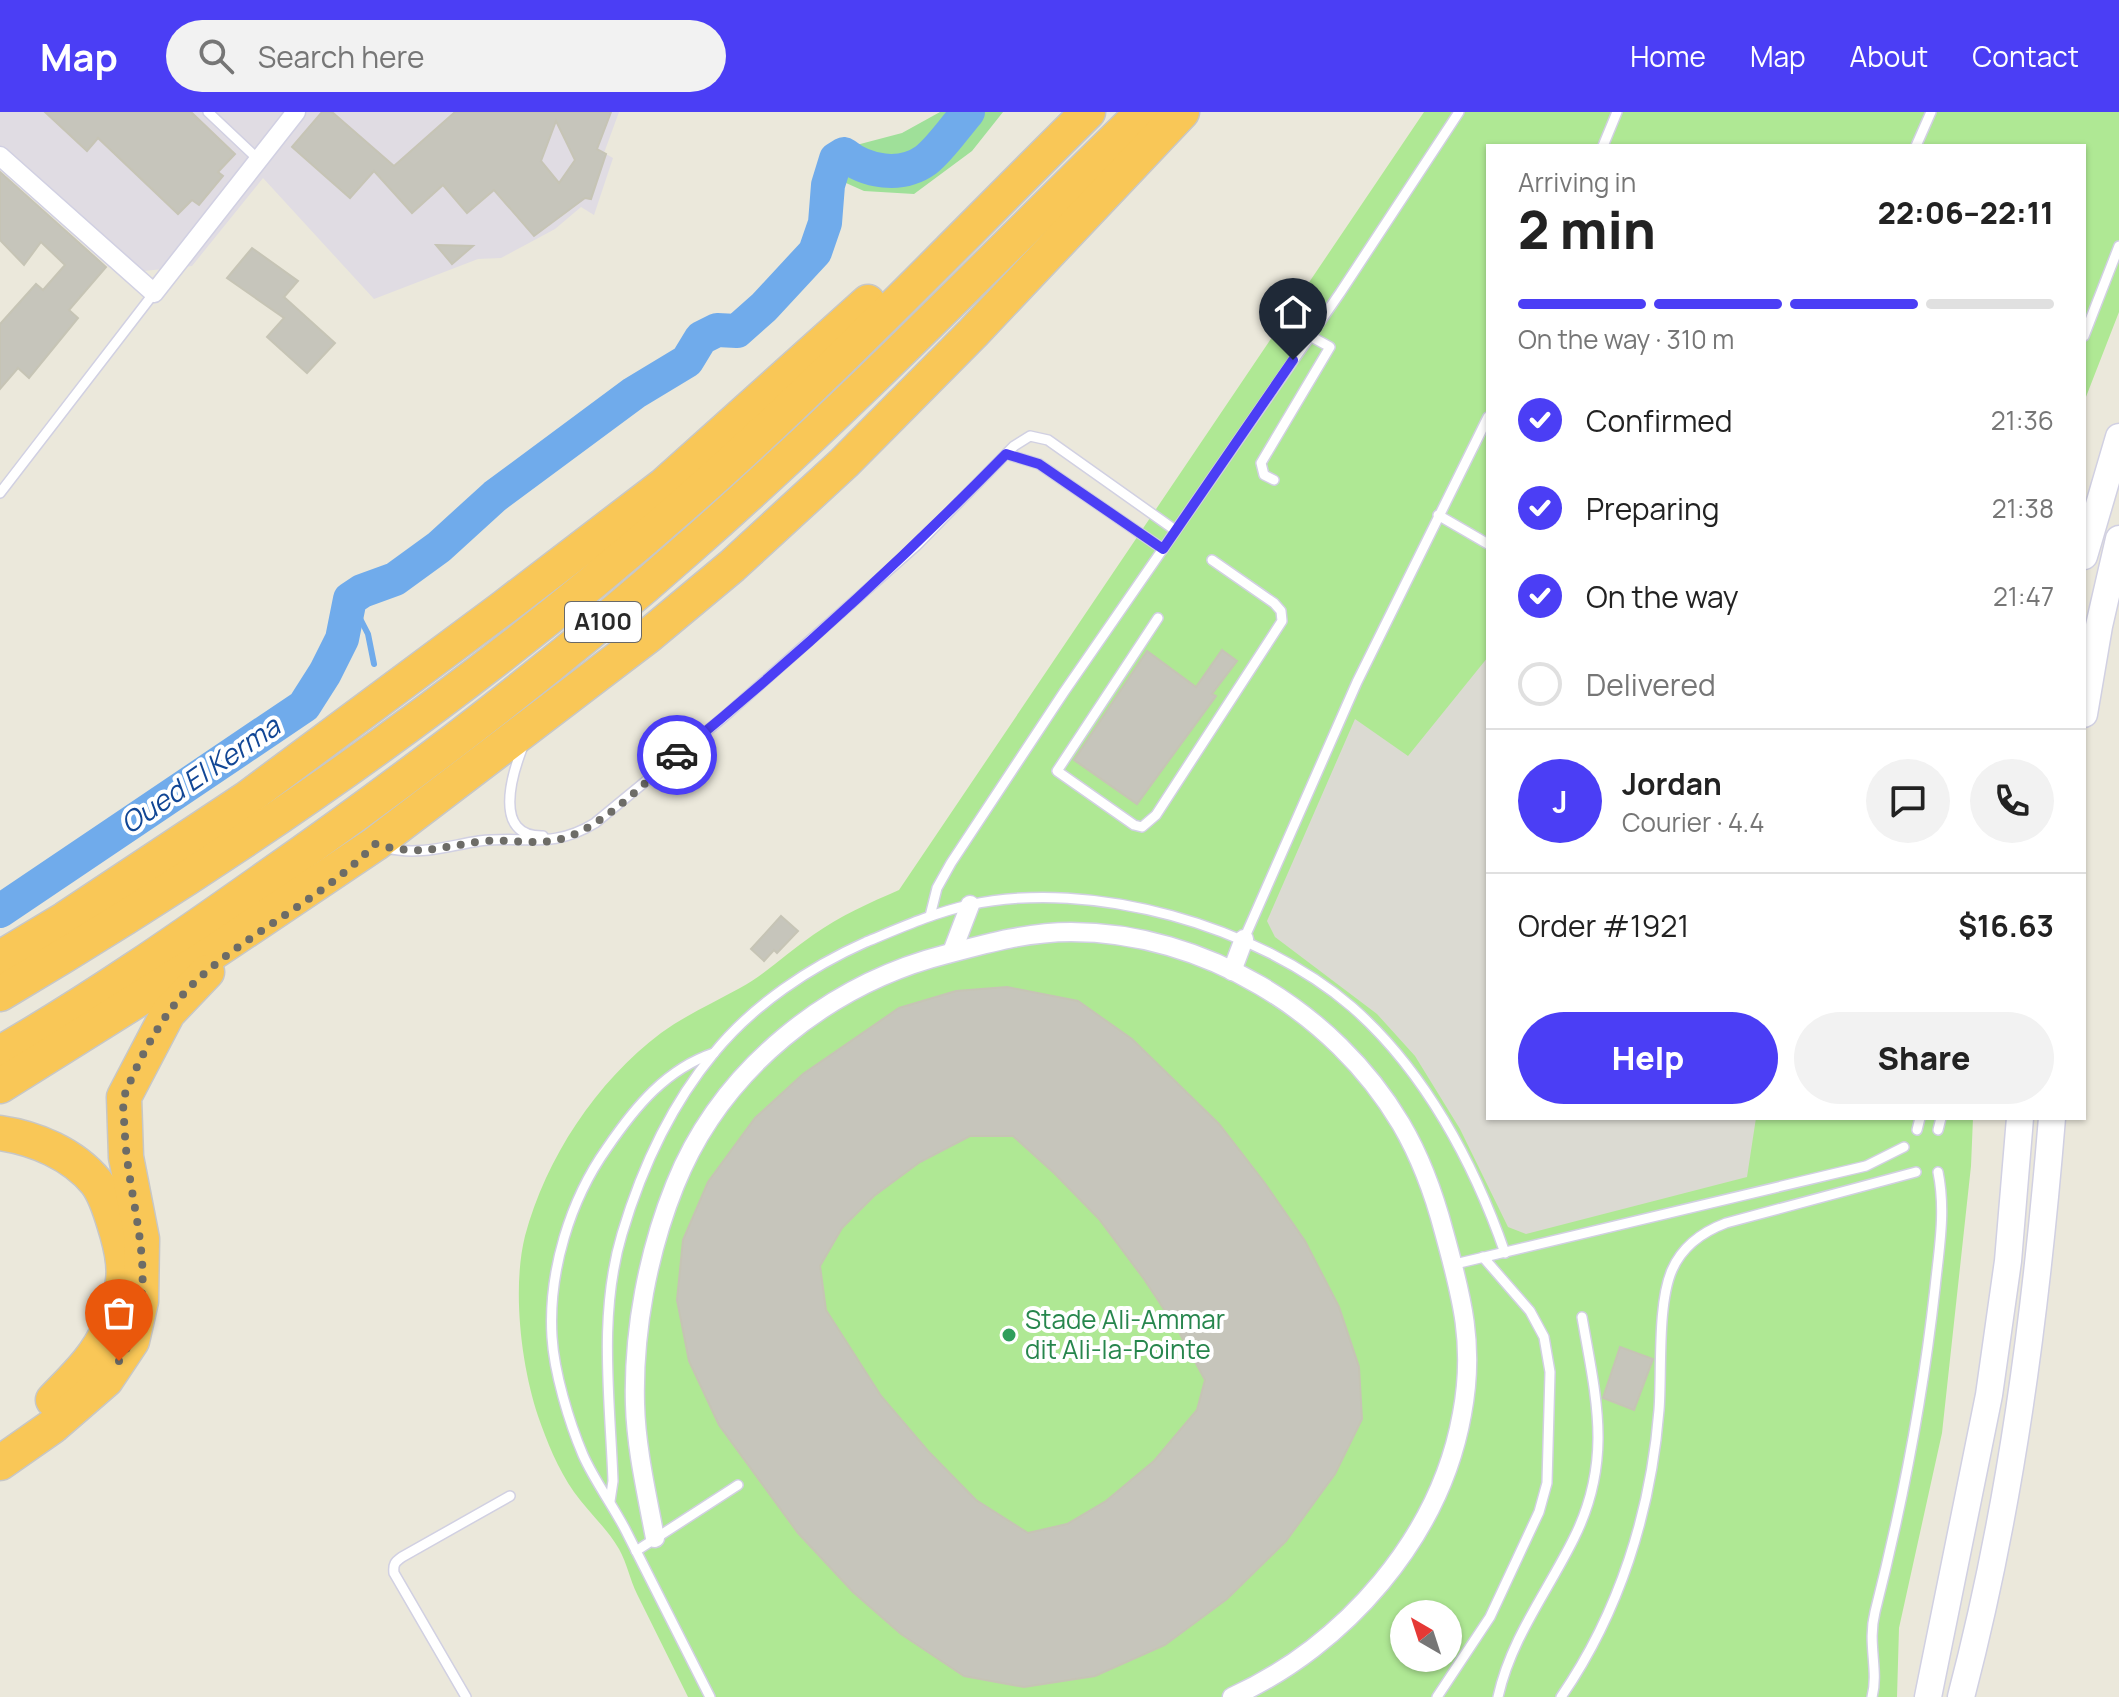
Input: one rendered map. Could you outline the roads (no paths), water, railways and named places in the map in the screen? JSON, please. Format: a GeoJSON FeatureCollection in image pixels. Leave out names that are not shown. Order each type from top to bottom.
{"type":"FeatureCollection","features":[{"type":"Feature","properties":{"kind":"highway","name":"A100"},"geometry":{"type":"LineString","coordinates":[[0,994],[172,888],[287,812],[473,677],[567,604],[689,500],[809,390],[1088,112]]}},
{"type":"Feature","properties":{"kind":"highway","name":"A100"},"geometry":{"type":"LineString","coordinates":[[0,1053],[146,962],[386,795],[544,673],[692,546],[864,387],[1143,112]]}},
{"type":"Feature","properties":{"kind":"highway"},"geometry":{"type":"LineString","coordinates":[[0,1086],[211,954],[375,844],[648,636],[732,566],[844,463],[973,333],[1182,112]]}},
{"type":"Feature","properties":{"kind":"highway"},"geometry":{"type":"LineString","coordinates":[[0,956],[65,919],[246,799],[664,485],[862,307],[1047,153]]}},
{"type":"Feature","properties":{"kind":"highway"},"geometry":{"type":"LineString","coordinates":[[0,1463],[53,1426],[106,1380],[132,1341],[141,1301],[142,1239],[126,1157],[124,1097],[168,1013],[196,982],[235,949],[351,868],[375,844]]}},
{"type":"Feature","properties":{"kind":"highway"},"geometry":{"type":"LineString","coordinates":[[0,1133],[23,1136],[49,1146],[97,1183],[116,1228],[124,1278],[108,1330],[92,1360],[46,1407],[0,1436]]}},
{"type":"Feature","properties":{"kind":"main road"},"geometry":{"type":"LineString","coordinates":[[2086,549],[2119,437]]}},
{"type":"Feature","properties":{"kind":"main road"},"geometry":{"type":"LineString","coordinates":[[2086,702],[2119,539]]}},
{"type":"Feature","properties":{"kind":"main road"},"geometry":{"type":"LineString","coordinates":[[1928,1697],[1989,1395],[2008,1261],[2020,1120]]}},
{"type":"Feature","properties":{"kind":"main road"},"geometry":{"type":"LineString","coordinates":[[1961,1697],[2001,1525],[2013,1451],[2040,1248],[2052,1120]]}},
{"type":"Feature","properties":{"kind":"street"},"geometry":{"type":"LineString","coordinates":[[0,156],[154,293],[296,112]]}},
{"type":"Feature","properties":{"kind":"street"},"geometry":{"type":"LineString","coordinates":[[952,952],[970,905]]}},
{"type":"Feature","properties":{"kind":"street"},"geometry":{"type":"LineString","coordinates":[[655,1538],[635,1407],[638,1345],[653,1257],[676,1183],[690,1154],[706,1126],[745,1075],[791,1031],[843,995],[900,968],[1026,935],[1094,932],[1164,944],[1232,971],[1281,999],[1346,1053],[1384,1098],[1416,1151],[1428,1179],[1455,1264],[1465,1317],[1467,1376],[1457,1439],[1436,1499],[1421,1527],[1363,1604],[1308,1652],[1232,1697]]}},
{"type":"Feature","properties":{"kind":"street"},"geometry":{"type":"LineString","coordinates":[[1232,971],[1244,939]]}},
{"type":"Feature","properties":{"kind":"lane"},"geometry":{"type":"LineString","coordinates":[[208,112],[260,161]]}},
{"type":"Feature","properties":{"kind":"lane"},"geometry":{"type":"LineString","coordinates":[[930,916],[937,888],[951,863],[1459,112]]}},
{"type":"Feature","properties":{"kind":"lane"},"geometry":{"type":"LineString","coordinates":[[1604,144],[1617,112]]}},
{"type":"Feature","properties":{"kind":"lane"},"geometry":{"type":"LineString","coordinates":[[1917,144],[1931,112]]}},
{"type":"Feature","properties":{"kind":"lane"},"geometry":{"type":"LineString","coordinates":[[2086,331],[2119,246]]}},
{"type":"Feature","properties":{"kind":"lane"},"geometry":{"type":"LineString","coordinates":[[0,493],[154,293]]}},
{"type":"Feature","properties":{"kind":"lane"},"geometry":{"type":"LineString","coordinates":[[1274,480],[1264,475],[1261,463],[1330,347],[1310,336]]}},
{"type":"Feature","properties":{"kind":"lane"},"geometry":{"type":"LineString","coordinates":[[1244,939],[1357,682],[1486,421]]}},
{"type":"Feature","properties":{"kind":"lane"},"geometry":{"type":"LineString","coordinates":[[375,844],[426,852],[480,841],[546,841],[571,836],[595,823],[725,716],[916,546],[1021,439],[1039,436],[1175,530]]}},
{"type":"Feature","properties":{"kind":"lane"},"geometry":{"type":"LineString","coordinates":[[1006,454],[1039,464],[1163,549]]}},
{"type":"Feature","properties":{"kind":"lane"},"geometry":{"type":"LineString","coordinates":[[1438,515],[1486,543]]}},
{"type":"Feature","properties":{"kind":"lane"},"geometry":{"type":"LineString","coordinates":[[1158,618],[1057,771],[1134,825],[1142,827],[1156,815],[1282,621],[1281,611],[1274,603],[1212,560]]}},
{"type":"Feature","properties":{"kind":"lane"},"geometry":{"type":"LineString","coordinates":[[532,725],[514,770],[509,800],[511,816],[519,828],[536,836],[571,836]]}},
{"type":"Feature","properties":{"kind":"lane"},"geometry":{"type":"LineString","coordinates":[[610,1501],[613,1481],[607,1321],[612,1273],[622,1234],[648,1163],[664,1130],[714,1053],[745,1021],[817,967],[930,916],[970,905],[1021,899],[1086,901],[1166,914],[1244,939],[1280,957],[1328,988],[1394,1050],[1421,1086],[1468,1165],[1505,1253]]}},
{"type":"Feature","properties":{"kind":"lane"},"geometry":{"type":"LineString","coordinates":[[710,1697],[610,1501],[584,1457],[565,1406],[552,1338],[555,1278],[571,1216],[595,1164],[639,1104],[685,1065],[714,1053]]}},
{"type":"Feature","properties":{"kind":"lane"},"geometry":{"type":"LineString","coordinates":[[1917,1130],[1920,1120]]}},
{"type":"Feature","properties":{"kind":"lane"},"geometry":{"type":"LineString","coordinates":[[1938,1130],[1940,1120]]}},
{"type":"Feature","properties":{"kind":"lane"},"geometry":{"type":"LineString","coordinates":[[1455,1264],[1866,1166],[1904,1147]]}},
{"type":"Feature","properties":{"kind":"lane"},"geometry":{"type":"LineString","coordinates":[[1561,1697],[1581,1666],[1612,1605],[1640,1522],[1655,1445],[1668,1283],[1677,1261],[1692,1243],[1713,1228],[1916,1172]]}},
{"type":"Feature","properties":{"kind":"lane"},"geometry":{"type":"LineString","coordinates":[[1872,1697],[1875,1682],[1871,1632],[1902,1499],[1933,1300],[1942,1220],[1938,1172]]}},
{"type":"Feature","properties":{"kind":"lane"},"geometry":{"type":"LineString","coordinates":[[1437,1697],[1475,1643],[1496,1606],[1539,1512],[1547,1483],[1550,1372],[1544,1337],[1530,1311],[1483,1257]]}},
{"type":"Feature","properties":{"kind":"lane"},"geometry":{"type":"LineString","coordinates":[[1498,1697],[1508,1661],[1521,1631],[1574,1538],[1595,1476],[1599,1415],[1582,1317]]}},
{"type":"Feature","properties":{"kind":"lane"},"geometry":{"type":"LineString","coordinates":[[636,1551],[738,1485]]}},
{"type":"Feature","properties":{"kind":"lane"},"geometry":{"type":"LineString","coordinates":[[466,1697],[393,1567],[402,1557],[510,1496]]}},
{"type":"Feature","properties":{"kind":"waterway","name":"Oued El Kerma"},"geometry":{"type":"LineString","coordinates":[[0,911],[304,706],[342,639],[350,599],[362,591],[395,579],[439,547],[495,496],[634,393],[687,361],[701,338],[717,330],[737,331],[764,307],[815,252],[825,223],[828,185],[836,159],[844,154],[873,169],[895,171],[916,166],[937,150],[968,112]]}},
{"type":"Feature","properties":{"kind":"waterway"},"geometry":{"type":"LineString","coordinates":[[350,599],[368,634],[374,664]]}},
{"type":"Feature","properties":{"kind":"place","name":"Stade Ali-Ammar dit Ali-la-Pointe"},"geometry":{"type":"Point","coordinates":[1009,1335]}}]}
